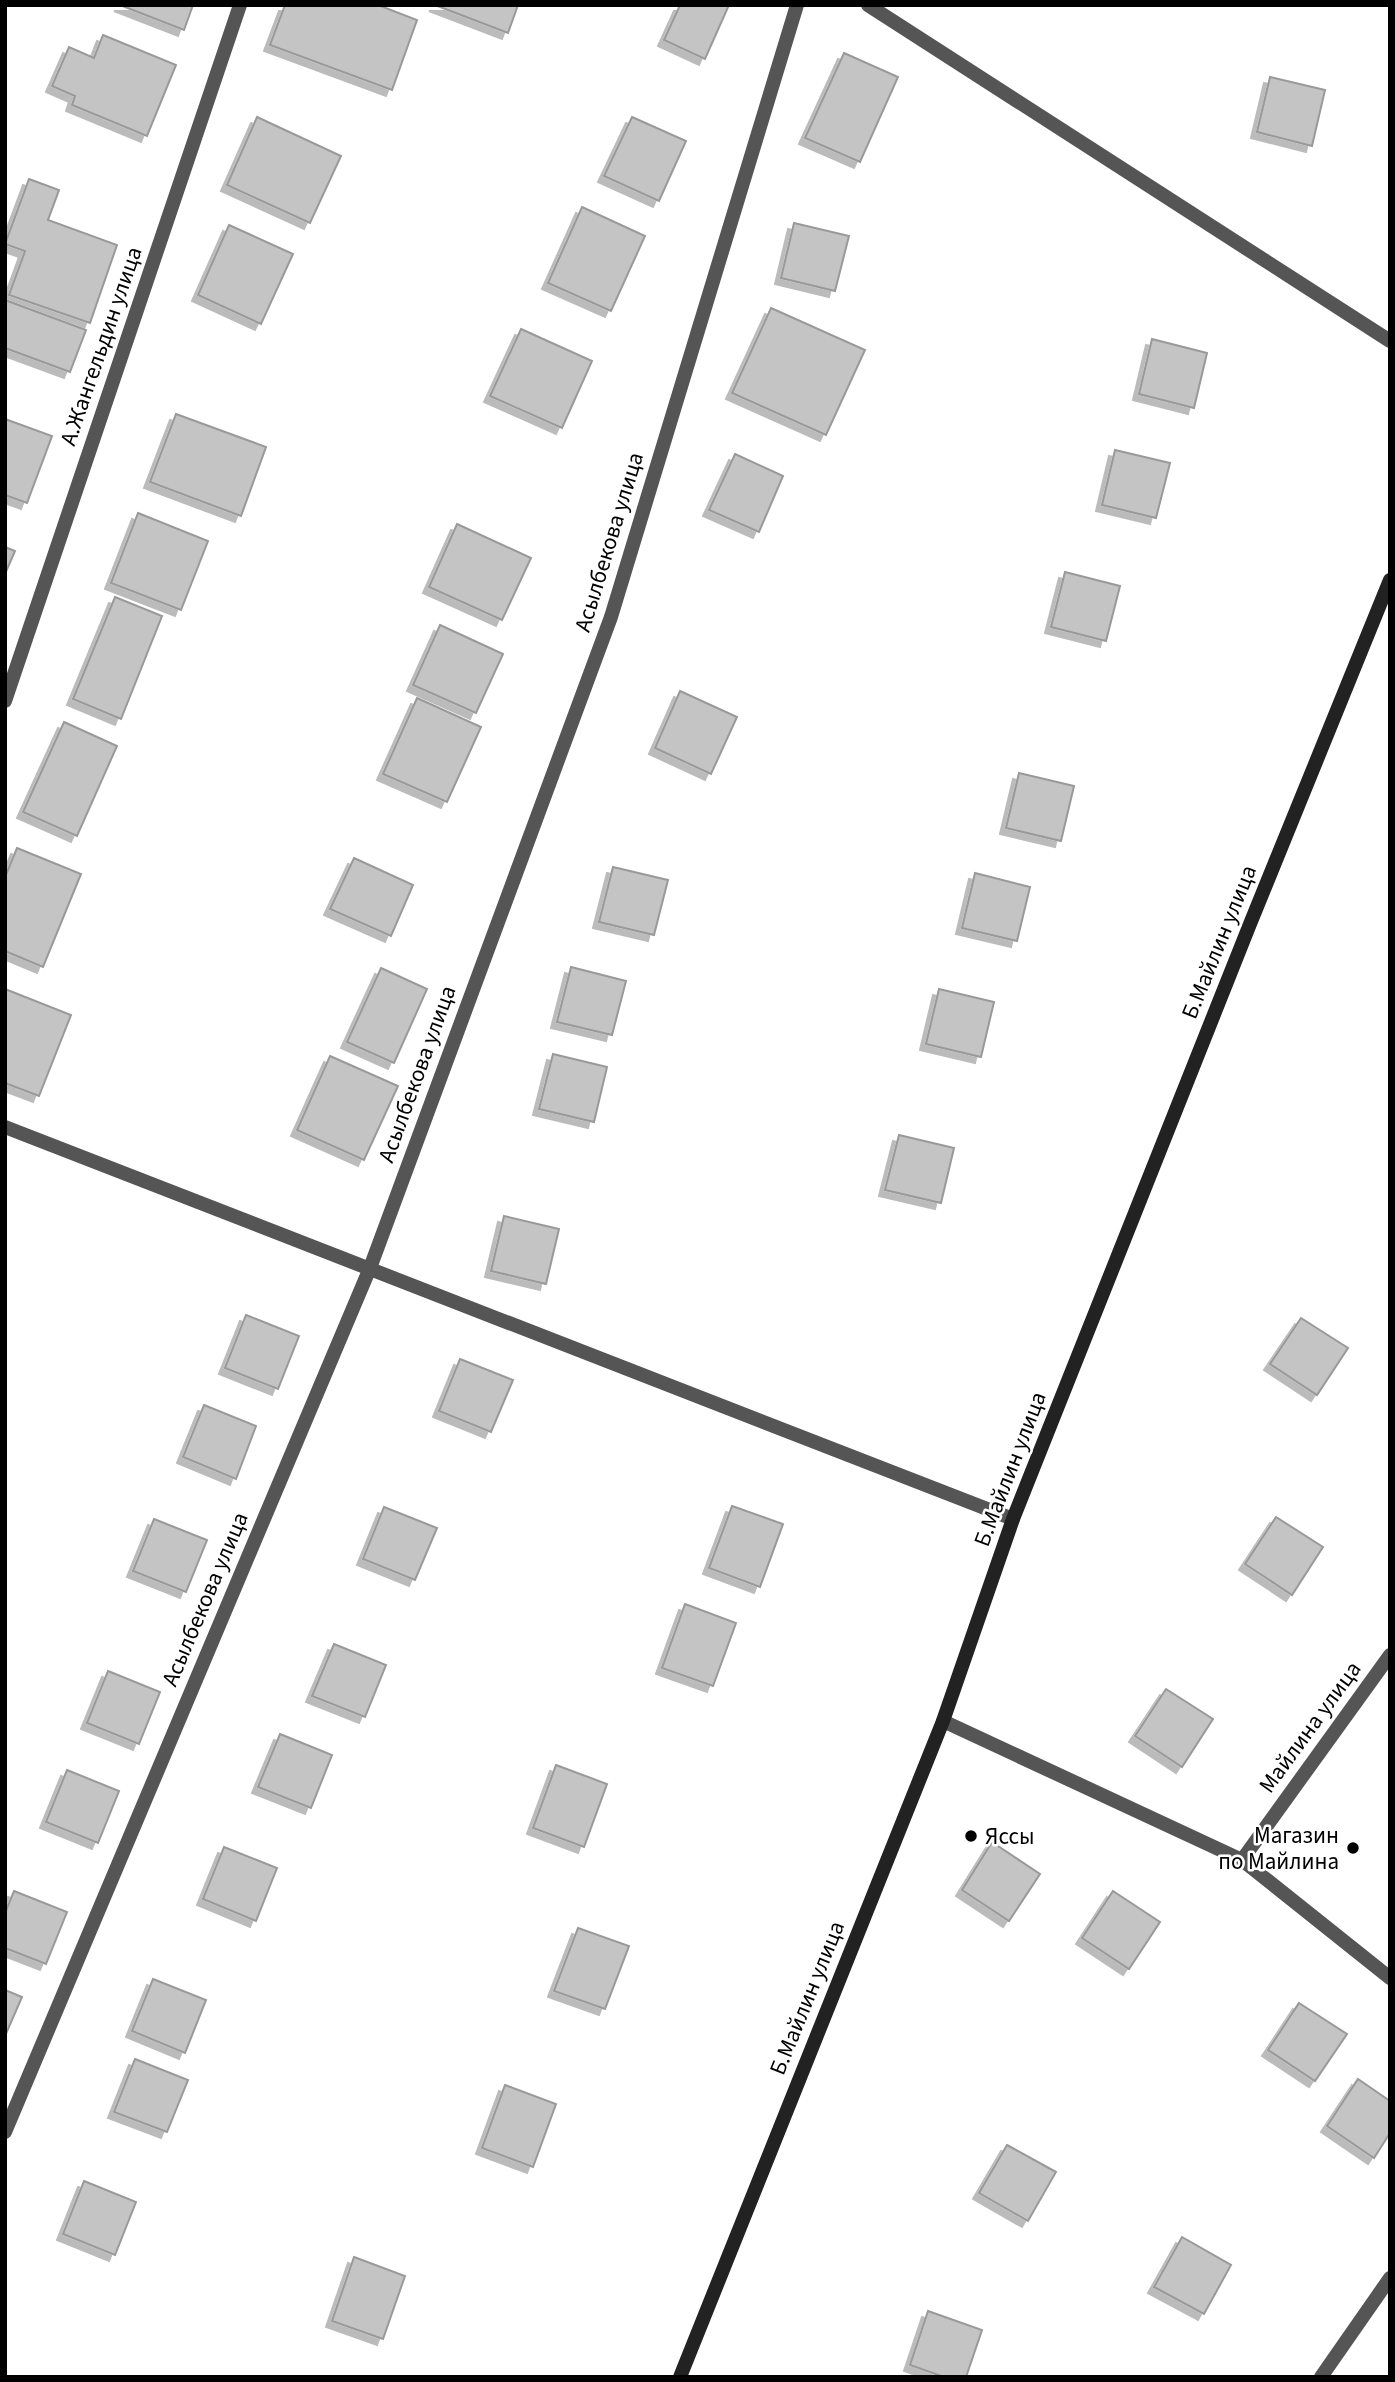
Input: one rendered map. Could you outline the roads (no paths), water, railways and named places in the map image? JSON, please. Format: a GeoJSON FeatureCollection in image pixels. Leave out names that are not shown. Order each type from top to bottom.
{"type":"FeatureCollection","features":[{"type":"Feature","properties":{"kind":"street","name":"А.Жангельдин улица"},"geometry":{"type":"LineString","coordinates":[[5,701],[240,5]]}},
{"type":"Feature","properties":{"kind":"street","name":"Асылбекова улица"},"geometry":{"type":"LineString","coordinates":[[5,2132],[370,1268],[611,617],[797,5]]}},
{"type":"Feature","properties":{"kind":"street"},"geometry":{"type":"LineString","coordinates":[[869,5],[1390,341]]}},
{"type":"Feature","properties":{"kind":"street","name":"Б.Майлин улица"},"geometry":{"type":"LineString","coordinates":[[680,2377],[943,1721],[1013,1519],[1390,580]]}},
{"type":"Feature","properties":{"kind":"street"},"geometry":{"type":"LineString","coordinates":[[5,1127],[1013,1519]]}},
{"type":"Feature","properties":{"kind":"street","name":"Майлина улица"},"geometry":{"type":"LineString","coordinates":[[1242,1860],[1390,1655]]}},
{"type":"Feature","properties":{"kind":"street"},"geometry":{"type":"LineString","coordinates":[[943,1721],[1242,1860],[1390,1978]]}},
{"type":"Feature","properties":{"kind":"street"},"geometry":{"type":"LineString","coordinates":[[1321,2377],[1390,2278]]}},
{"type":"Feature","properties":{"kind":"place","name":"Яссы"},"geometry":{"type":"Point","coordinates":[971,1836]}},
{"type":"Feature","properties":{"kind":"place","name":"Магазин по Майлина"},"geometry":{"type":"Point","coordinates":[1353,1848]}}]}
